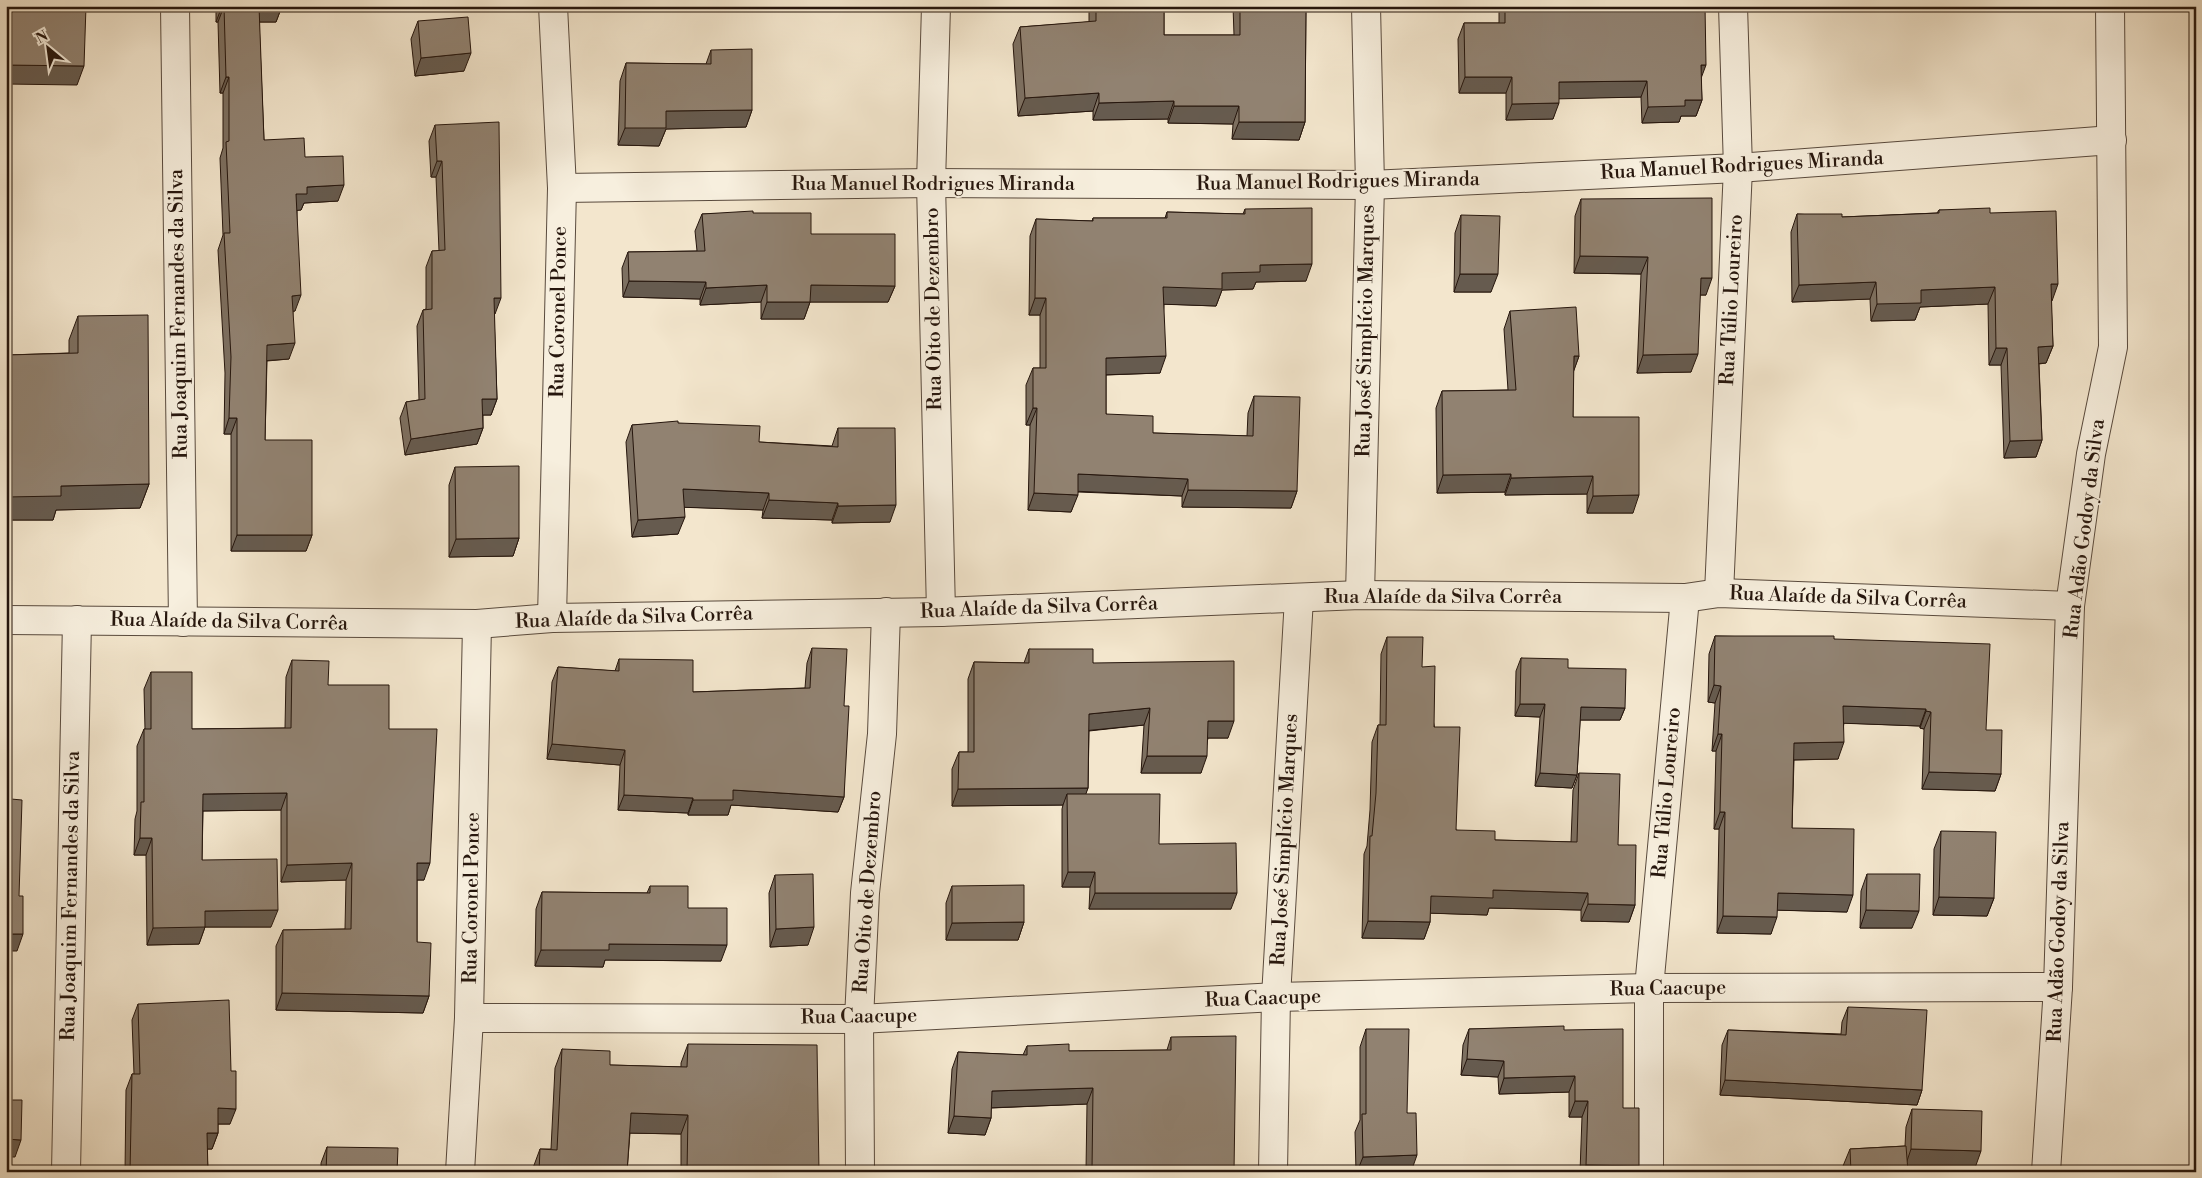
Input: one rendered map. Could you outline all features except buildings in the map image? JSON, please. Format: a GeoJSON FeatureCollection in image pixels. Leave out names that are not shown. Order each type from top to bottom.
{"type":"FeatureCollection","features":[{"type":"Feature","properties":{"kind":"street","name":"Rua Joaquim Fernandes da Silva"},"geometry":{"type":"LineString","coordinates":[[175,6],[183,622]]}},
{"type":"Feature","properties":{"kind":"street","name":"Rua Coronel Ponce"},"geometry":{"type":"LineString","coordinates":[[552,6],[562,188],[552,618]]}},
{"type":"Feature","properties":{"kind":"street","name":"Rua Oito de Dezembro"},"geometry":{"type":"LineString","coordinates":[[936,6],[931,183],[941,612]]}},
{"type":"Feature","properties":{"kind":"street","name":"Rua José Simplício Marques"},"geometry":{"type":"LineString","coordinates":[[1360,595],[1370,184],[1366,6]]}},
{"type":"Feature","properties":{"kind":"street","name":"Rua Túlio Loureiro"},"geometry":{"type":"LineString","coordinates":[[1719,593],[1738,168],[1733,6]]}},
{"type":"Feature","properties":{"kind":"street","name":"Rua Adão Godoy da Silva"},"geometry":{"type":"LineString","coordinates":[[2046,1172],[2058,987],[2070,606],[2091,454],[2113,348],[2110,6]]}},
{"type":"Feature","properties":{"kind":"street","name":"Rua Manuel Rodrigues Miranda"},"geometry":{"type":"LineString","coordinates":[[562,188],[931,183],[1370,184],[1738,168],[2112,140]]}},
{"type":"Feature","properties":{"kind":"street","name":"Rua Alaíde da Silva Corrêa"},"geometry":{"type":"LineString","coordinates":[[6,620],[478,624],[552,618],[941,612],[1360,595],[1685,598],[1719,593],[2070,606]]}},
{"type":"Feature","properties":{"kind":"street","name":"Rua José Simplício Marques"},"geometry":{"type":"LineString","coordinates":[[1273,1172],[1276,997],[1299,598]]}},
{"type":"Feature","properties":{"kind":"street","name":"Rua Túlio Loureiro"},"geometry":{"type":"LineString","coordinates":[[1649,1172],[1649,988],[1685,598]]}},
{"type":"Feature","properties":{"kind":"street","name":"Rua Oito de Dezembro"},"geometry":{"type":"LineString","coordinates":[[860,1172],[859,1019],[865,892],[882,734],[886,612]]}},
{"type":"Feature","properties":{"kind":"street","name":"Rua Joaquim Fernandes da Silva"},"geometry":{"type":"LineString","coordinates":[[66,1172],[77,620]]}},
{"type":"Feature","properties":{"kind":"street","name":"Rua Coronel Ponce"},"geometry":{"type":"LineString","coordinates":[[460,1172],[469,1018],[478,624]]}},
{"type":"Feature","properties":{"kind":"street","name":"Rua Caacupe"},"geometry":{"type":"LineString","coordinates":[[469,1018],[859,1019],[1276,997],[1649,988],[2058,987]]}}]}
